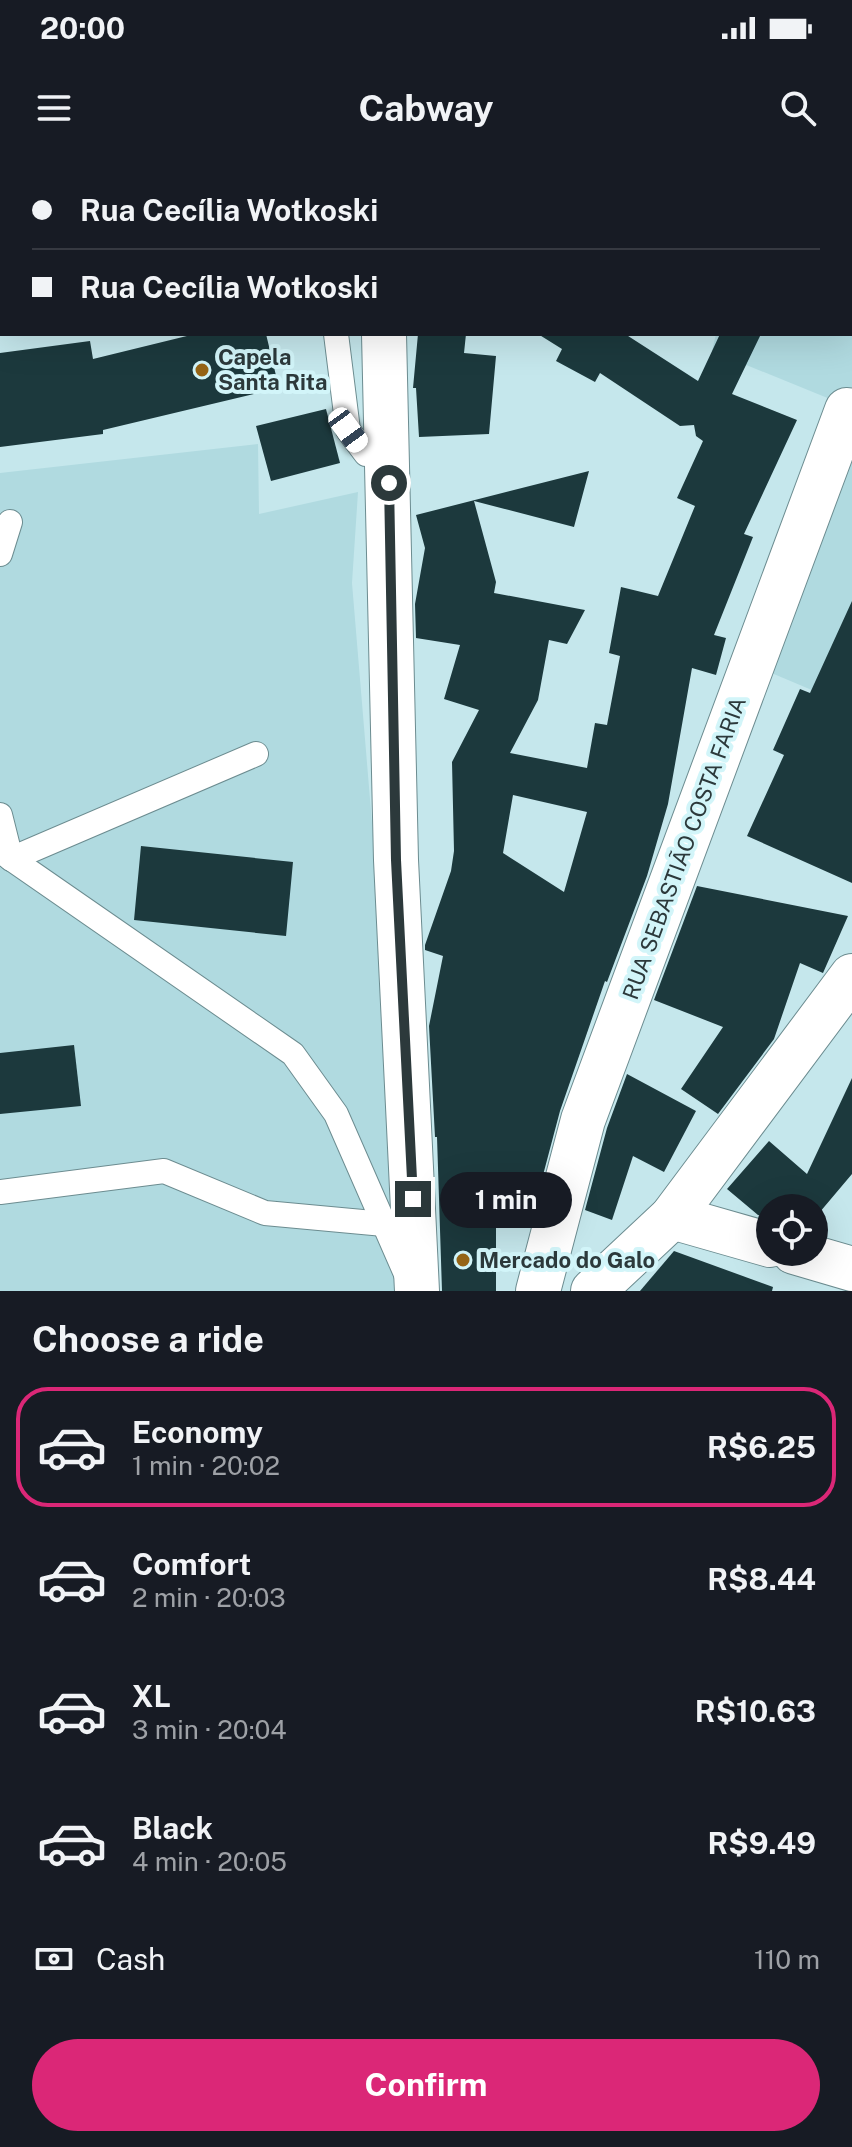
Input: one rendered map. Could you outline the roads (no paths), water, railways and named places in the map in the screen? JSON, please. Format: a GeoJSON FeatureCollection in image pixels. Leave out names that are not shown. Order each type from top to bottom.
{"type":"FeatureCollection","features":[{"type":"Feature","properties":{"kind":"street"},"geometry":{"type":"LineString","coordinates":[[384,336],[396,860],[415,1291]]}},
{"type":"Feature","properties":{"kind":"street","name":"RUA SEBASTIÃO COSTA FARIA"},"geometry":{"type":"LineString","coordinates":[[538,1291],[583,1120],[849,405]]}},
{"type":"Feature","properties":{"kind":"street"},"geometry":{"type":"LineString","coordinates":[[593,1291],[672,1217],[852,976]]}},
{"type":"Feature","properties":{"kind":"street"},"geometry":{"type":"LineString","coordinates":[[672,1217],[756,1241]]}},
{"type":"Feature","properties":{"kind":"street"},"geometry":{"type":"LineString","coordinates":[[828,1262],[852,1269]]}},
{"type":"Feature","properties":{"kind":"lane"},"geometry":{"type":"LineString","coordinates":[[336,336],[348,430],[366,454],[388,452]]}},
{"type":"Feature","properties":{"kind":"lane"},"geometry":{"type":"LineString","coordinates":[[0,554],[10,522]]}},
{"type":"Feature","properties":{"kind":"lane"},"geometry":{"type":"LineString","coordinates":[[6,855],[256,754]]}},
{"type":"Feature","properties":{"kind":"lane"},"geometry":{"type":"LineString","coordinates":[[0,815],[6,855],[293,1054],[336,1114],[415,1291]]}},
{"type":"Feature","properties":{"kind":"lane"},"geometry":{"type":"LineString","coordinates":[[0,1192],[164,1171],[265,1213],[384,1224]]}},
{"type":"Feature","properties":{"kind":"place","name":"Capela Santa Rita"},"geometry":{"type":"Point","coordinates":[202,370]}},
{"type":"Feature","properties":{"kind":"place","name":"Mercado do Galo"},"geometry":{"type":"Point","coordinates":[463,1260]}}]}
